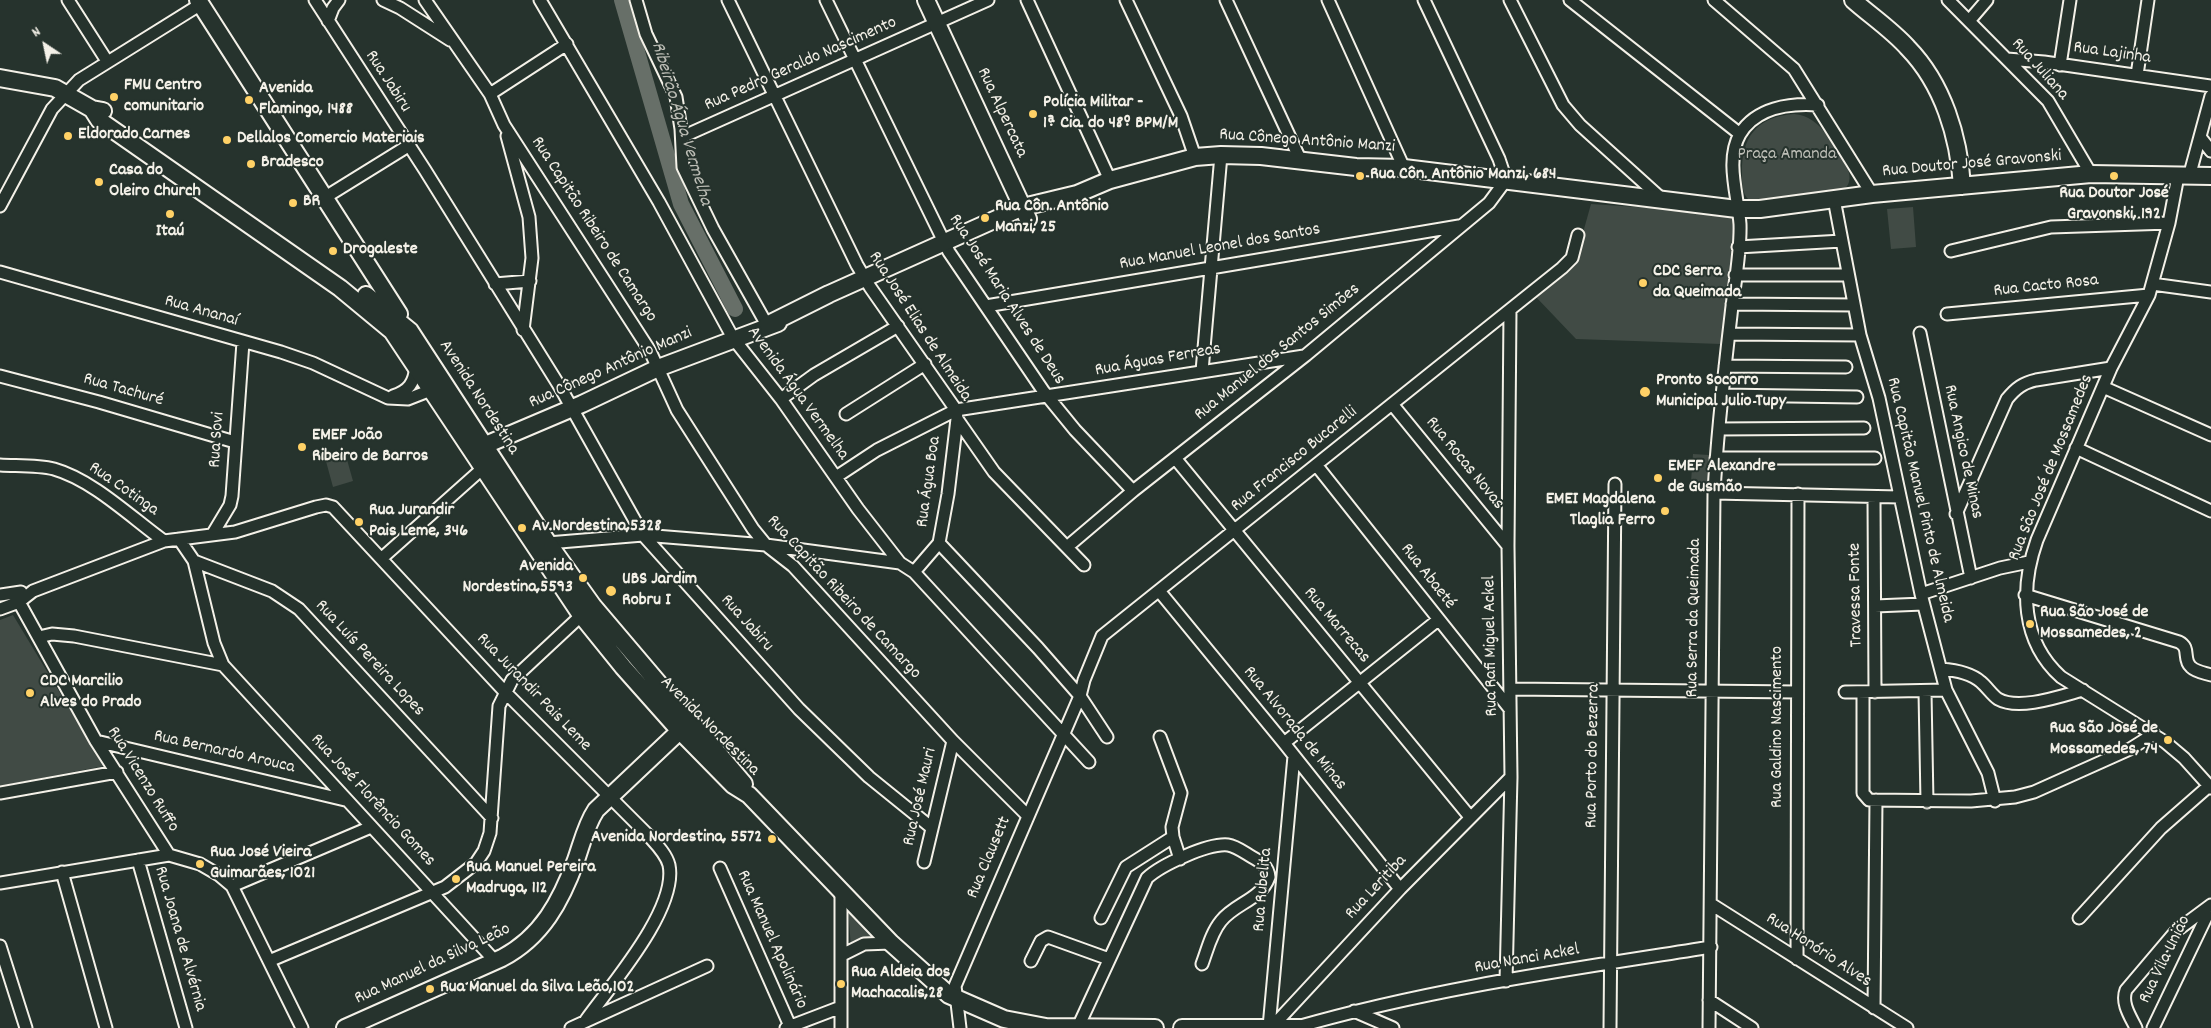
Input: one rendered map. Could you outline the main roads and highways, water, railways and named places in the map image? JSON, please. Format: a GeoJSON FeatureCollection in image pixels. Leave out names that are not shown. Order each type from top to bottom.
{"type":"FeatureCollection","features":[{"type":"Feature","properties":{"kind":"waterway","name":"Ribeirão Água Vermelha"},"geometry":{"type":"LineString","coordinates":[[622,0],[681,204],[735,309]]}},
{"type":"Feature","properties":{"kind":"place","name":"FMU Centro comunitario"},"geometry":{"type":"Point","coordinates":[114,97]}},
{"type":"Feature","properties":{"kind":"place","name":"Avenida Flamingo, 1488"},"geometry":{"type":"Point","coordinates":[249,100]}},
{"type":"Feature","properties":{"kind":"place","name":"Polícia Militar - 1ª Cia. do 48º BPM/M"},"geometry":{"type":"Point","coordinates":[1033,114]}},
{"type":"Feature","properties":{"kind":"place","name":"Eldorado Carnes"},"geometry":{"type":"Point","coordinates":[68,136]}},
{"type":"Feature","properties":{"kind":"place","name":"Dellalos Comercio Materiais"},"geometry":{"type":"Point","coordinates":[227,140]}},
{"type":"Feature","properties":{"kind":"place","name":"Bradesco"},"geometry":{"type":"Point","coordinates":[251,164]}},
{"type":"Feature","properties":{"kind":"place","name":"Rua Côn. Antônio Manzi, 684"},"geometry":{"type":"Point","coordinates":[1360,176]}},
{"type":"Feature","properties":{"kind":"place","name":"Rua Doutor José Gravonski, 192"},"geometry":{"type":"Point","coordinates":[2114,176]}},
{"type":"Feature","properties":{"kind":"place","name":"Casa do Oleiro Church"},"geometry":{"type":"Point","coordinates":[99,182]}},
{"type":"Feature","properties":{"kind":"place","name":"BR"},"geometry":{"type":"Point","coordinates":[293,203]}},
{"type":"Feature","properties":{"kind":"place","name":"Itaú"},"geometry":{"type":"Point","coordinates":[170,214]}},
{"type":"Feature","properties":{"kind":"place","name":"Rua Côn. Antônio Manzi, 25"},"geometry":{"type":"Point","coordinates":[985,218]}},
{"type":"Feature","properties":{"kind":"place","name":"Drogaleste"},"geometry":{"type":"Point","coordinates":[333,251]}},
{"type":"Feature","properties":{"kind":"place","name":"CDC Serra da Queimada"},"geometry":{"type":"Point","coordinates":[1643,283]}},
{"type":"Feature","properties":{"kind":"place","name":"Pronto Socorro Municipal Julio Tupy"},"geometry":{"type":"Point","coordinates":[1645,392]}},
{"type":"Feature","properties":{"kind":"place","name":"EMEF João Ribeiro de Barros"},"geometry":{"type":"Point","coordinates":[302,447]}},
{"type":"Feature","properties":{"kind":"place","name":"EMEF Alexandre de Gusmão"},"geometry":{"type":"Point","coordinates":[1658,478]}},
{"type":"Feature","properties":{"kind":"place","name":"EMEI Magdalena Tlaglia Ferro"},"geometry":{"type":"Point","coordinates":[1665,511]}},
{"type":"Feature","properties":{"kind":"place","name":"Rua Jurandir Pais Leme, 346"},"geometry":{"type":"Point","coordinates":[359,522]}},
{"type":"Feature","properties":{"kind":"place","name":"Av.Nordestina,5328"},"geometry":{"type":"Point","coordinates":[522,528]}},
{"type":"Feature","properties":{"kind":"place","name":"Avenida Nordestina,5593"},"geometry":{"type":"Point","coordinates":[583,578]}},
{"type":"Feature","properties":{"kind":"place","name":"UBS Jardim Robru I"},"geometry":{"type":"Point","coordinates":[611,591]}},
{"type":"Feature","properties":{"kind":"place","name":"Rua São José de Mossamedes, 2"},"geometry":{"type":"Point","coordinates":[2030,624]}},
{"type":"Feature","properties":{"kind":"place","name":"CDC Marcilio Alves do Prado"},"geometry":{"type":"Point","coordinates":[30,693]}},
{"type":"Feature","properties":{"kind":"place","name":"Rua São José de Mossamedes, 74"},"geometry":{"type":"Point","coordinates":[2168,740]}},
{"type":"Feature","properties":{"kind":"place","name":"Avenida Nordestina, 5572"},"geometry":{"type":"Point","coordinates":[772,839]}},
{"type":"Feature","properties":{"kind":"place","name":"Rua José Vieira Guimarães, 1021"},"geometry":{"type":"Point","coordinates":[200,864]}},
{"type":"Feature","properties":{"kind":"place","name":"Rua Manuel Pereira Madruga, 112"},"geometry":{"type":"Point","coordinates":[456,879]}},
{"type":"Feature","properties":{"kind":"place","name":"Rua Aldeia dos Machacalis,28"},"geometry":{"type":"Point","coordinates":[841,984]}},
{"type":"Feature","properties":{"kind":"place","name":"Rua Manuel da Silva Leão,102"},"geometry":{"type":"Point","coordinates":[430,989]}},
{"type":"Feature","properties":{"kind":"park label","name":"Praça Amanda"},"geometry":{"type":"Point","coordinates":[1787,156]}}]}
